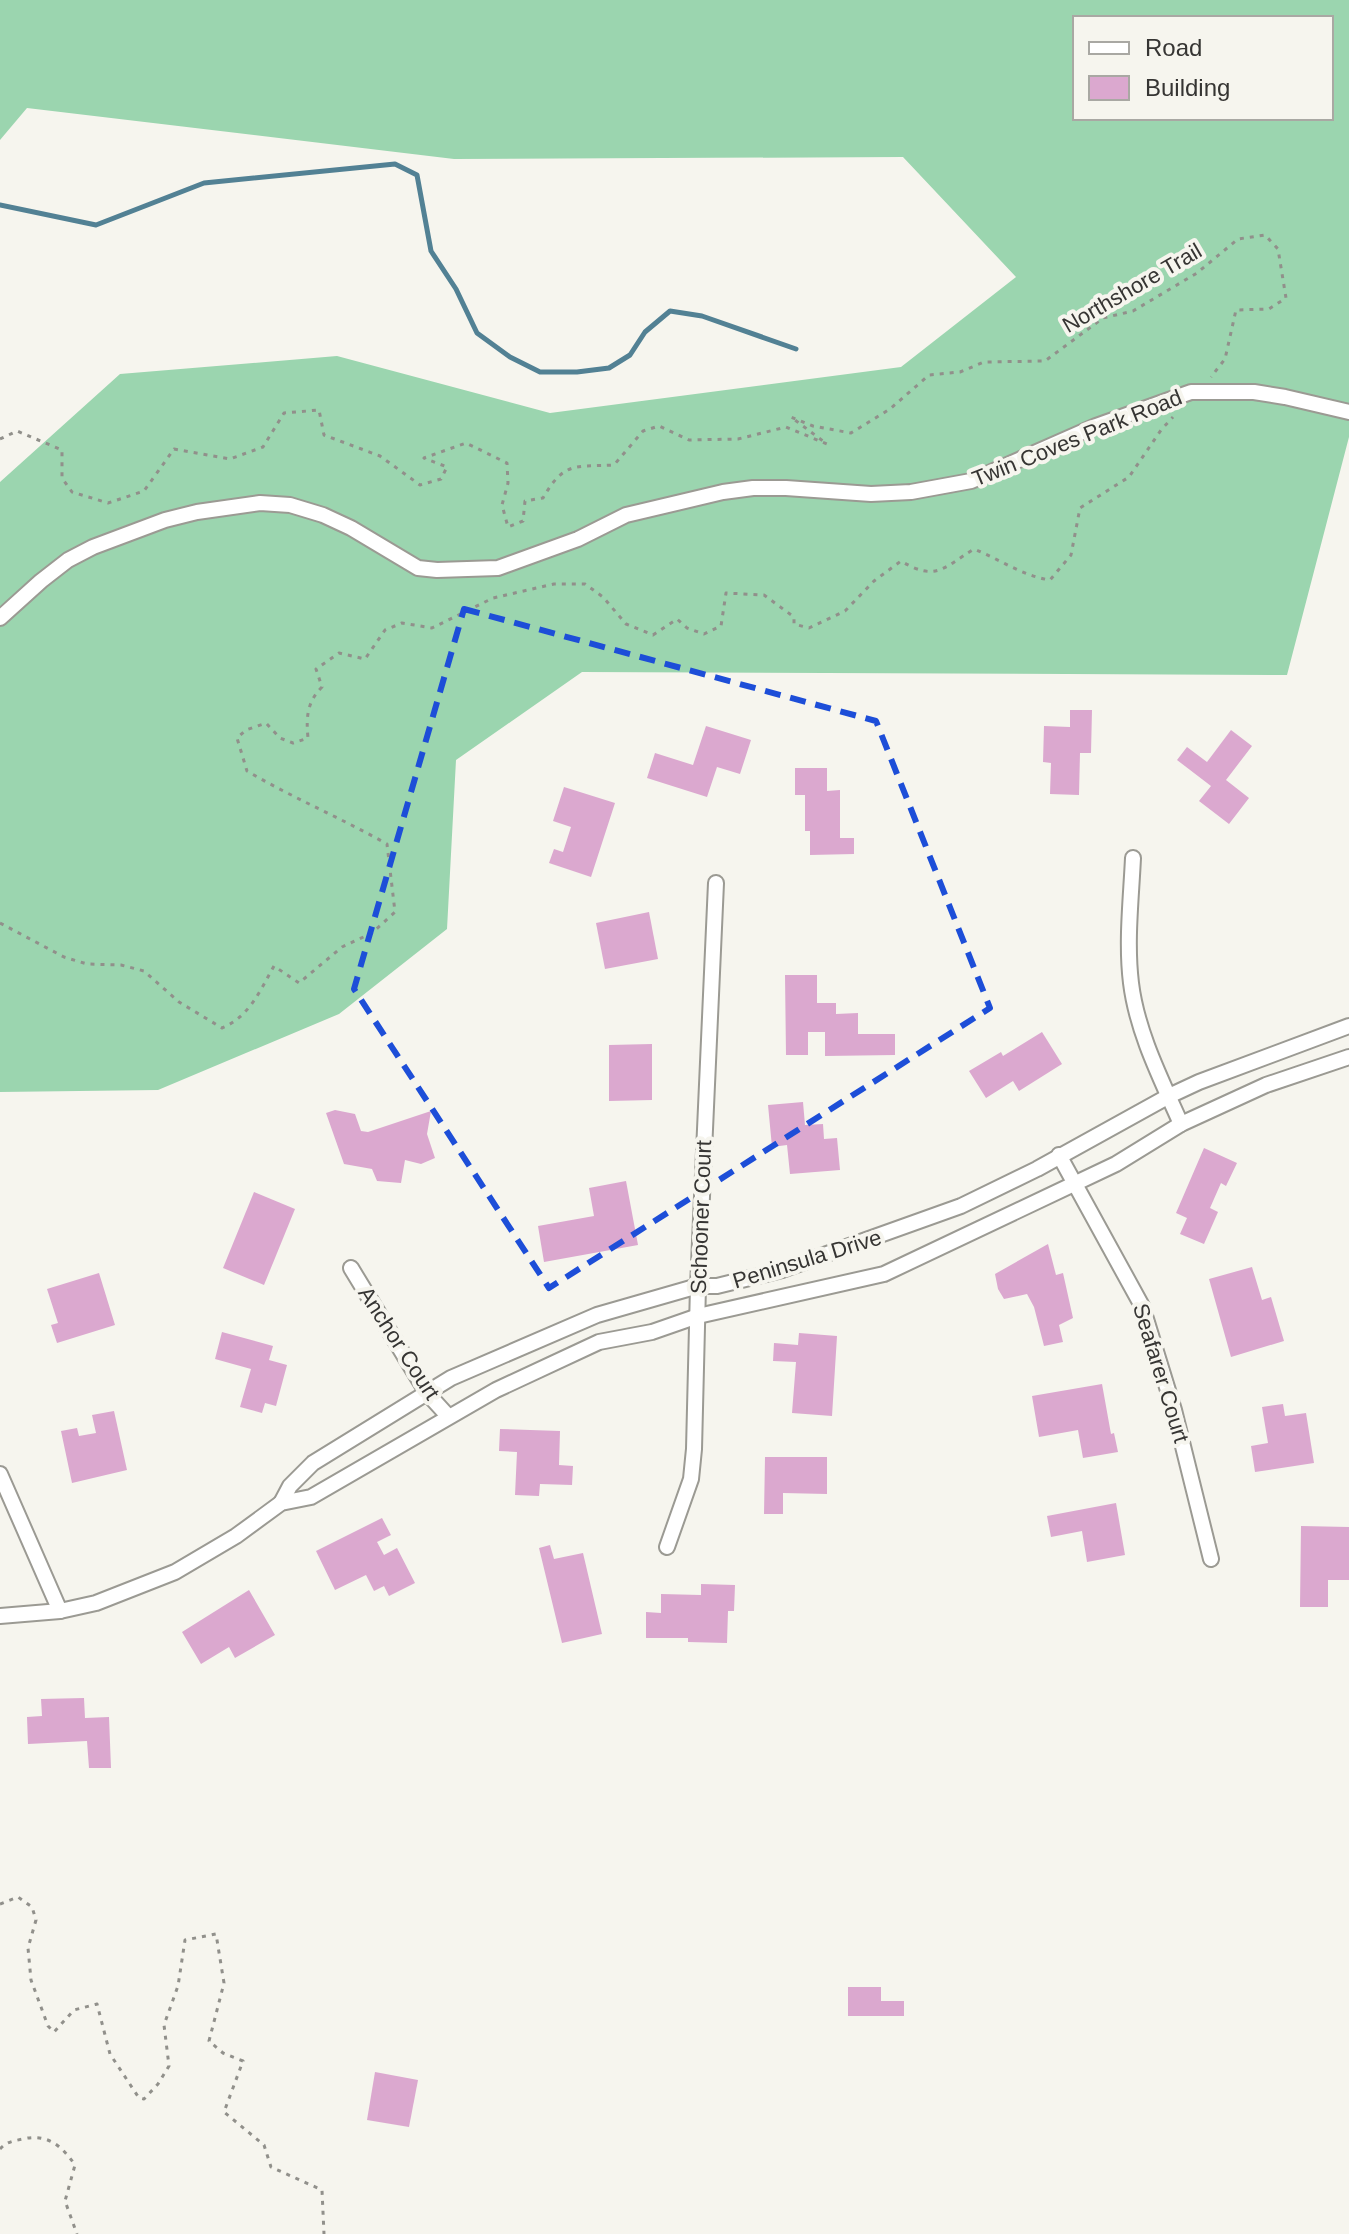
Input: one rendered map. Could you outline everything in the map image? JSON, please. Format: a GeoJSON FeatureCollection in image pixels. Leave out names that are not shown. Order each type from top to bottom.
{"type":"FeatureCollection","features":[{"type":"Feature","properties":{"kind":"street","name":"Twin Coves Park Road"},"geometry":{"type":"LineString","coordinates":[[0,618],[68,560],[93,547],[165,520],[197,512],[260,503],[290,505],[351,528],[418,568],[498,568],[578,539],[626,515],[723,492],[786,488],[871,494],[911,492],[971,481],[1096,426],[1197,392],[1269,394],[1349,412]]}},
{"type":"Feature","properties":{"kind":"street"},"geometry":{"type":"LineString","coordinates":[[1133,858],[1128,955],[1132,986],[1141,1027],[1181,1124]]}},
{"type":"Feature","properties":{"kind":"street","name":"Schooner Court"},"geometry":{"type":"LineString","coordinates":[[667,1547],[691,1479],[716,883]]}},
{"type":"Feature","properties":{"kind":"street","name":"Peninsula Drive"},"geometry":{"type":"LineString","coordinates":[[281,1503],[290,1486],[313,1463],[451,1378],[597,1315],[698,1286],[717,1286],[782,1270],[961,1206],[1199,1082],[1349,1026]]}},
{"type":"Feature","properties":{"kind":"street","name":"Peninsula Drive"},"geometry":{"type":"LineString","coordinates":[[0,1616],[60,1611],[96,1603],[175,1572],[236,1536],[281,1503],[311,1497],[496,1390],[599,1342],[652,1332],[698,1316],[884,1274],[1116,1164],[1181,1124],[1266,1085],[1349,1057]]}},
{"type":"Feature","properties":{"kind":"street","name":"Seafarer Court"},"geometry":{"type":"LineString","coordinates":[[1059,1155],[1142,1306],[1174,1410],[1211,1559]]}},
{"type":"Feature","properties":{"kind":"street","name":"Anchor Court"},"geometry":{"type":"LineString","coordinates":[[351,1268],[427,1393],[448,1416]]}},
{"type":"Feature","properties":{"kind":"street"},"geometry":{"type":"LineString","coordinates":[[0,1474],[60,1611]]}},
{"type":"Feature","properties":{"kind":"path","name":"Northshore Trail"},"geometry":{"type":"LineString","coordinates":[[0,439],[17,431],[62,450],[62,478],[72,492],[108,503],[144,491],[174,449],[230,459],[263,447],[284,413],[319,410],[324,435],[380,456],[420,485],[441,479],[447,467],[424,458],[466,443],[507,463],[508,483],[502,505],[508,527],[523,521],[525,501],[543,498],[556,476],[571,467],[614,465],[643,431],[659,426],[689,440],[738,439],[786,427],[827,444],[791,417],[813,426],[851,433],[890,409],[929,375],[960,372],[984,362],[1045,361],[1103,318],[1133,311],[1197,273],[1238,239],[1265,235],[1278,249],[1286,298],[1269,309],[1236,310],[1225,359],[1161,430],[1129,477],[1080,508],[1071,555],[1050,580],[1033,578],[999,558],[974,549],[935,573],[920,573],[901,561],[874,581],[845,611],[809,628],[794,624],[794,617],[764,595],[726,593],[721,626],[704,634],[687,628],[677,619],[653,635],[626,624],[603,597],[585,584],[554,584],[493,598],[432,628],[402,623],[393,626],[385,630],[365,659],[339,653],[316,669],[322,687],[310,698],[306,721],[308,738],[293,743],[280,738],[266,723],[246,730],[237,738],[247,771],[387,844],[395,912],[372,933],[342,947],[299,983],[274,966],[256,999],[238,1021],[222,1028],[179,1002],[144,971],[121,965],[87,964],[64,957],[0,923]]}},
{"type":"Feature","properties":{"kind":"path"},"geometry":{"type":"LineString","coordinates":[[0,1904],[18,1897],[32,1907],[36,1920],[28,1948],[31,1980],[48,2026],[54,2032],[74,2010],[97,2004],[110,2054],[139,2098],[144,2099],[169,2066],[164,2025],[178,1986],[185,1940],[216,1934],[224,1983],[209,2041],[223,2053],[243,2061],[224,2112],[264,2145],[271,2167],[322,2190],[324,2234]]}},
{"type":"Feature","properties":{"kind":"path"},"geometry":{"type":"LineString","coordinates":[[0,2149],[5,2143],[31,2137],[46,2138],[65,2149],[75,2165],[65,2201],[77,2234]]}},
{"type":"Feature","properties":{"kind":"highlighted area"},"geometry":{"type":"Polygon","coordinates":[[[464,609],[876,721],[990,1008],[549,1288],[354,989],[464,609]]]}},
{"type":"Feature","properties":{"kind":"green space"},"geometry":{"type":"Polygon","coordinates":[[[0,0],[1349,0],[1349,437],[1287,675],[582,672],[456,760],[447,929],[339,1014],[158,1090],[0,1092],[0,482],[120,374],[337,356],[550,413],[901,367],[1016,277],[903,157],[454,159],[27,108],[0,140],[0,0]]]}},
{"type":"Feature","properties":{"kind":"building"},"geometry":{"type":"Polygon","coordinates":[[[1070,710],[1092,710],[1091,753],[1080,753],[1079,795],[1050,794],[1051,763],[1043,762],[1044,726],[1070,727],[1070,710]]]}},
{"type":"Feature","properties":{"kind":"building"},"geometry":{"type":"Polygon","coordinates":[[[706,726],[751,740],[740,774],[717,767],[707,797],[647,778],[655,753],[693,765],[706,726]]]}},
{"type":"Feature","properties":{"kind":"building"},"geometry":{"type":"Polygon","coordinates":[[[1231,730],[1252,746],[1226,780],[1249,798],[1229,824],[1199,801],[1211,786],[1177,760],[1187,747],[1207,762],[1231,730]]]}},
{"type":"Feature","properties":{"kind":"building"},"geometry":{"type":"Polygon","coordinates":[[[795,768],[827,768],[827,791],[840,790],[840,838],[854,838],[854,854],[810,855],[810,831],[805,831],[805,795],[795,795],[795,768]]]}},
{"type":"Feature","properties":{"kind":"building"},"geometry":{"type":"Polygon","coordinates":[[[564,787],[615,803],[591,877],[549,863],[554,849],[563,852],[571,827],[553,821],[564,787]]]}},
{"type":"Feature","properties":{"kind":"building"},"geometry":{"type":"Polygon","coordinates":[[[649,912],[658,959],[605,969],[596,923],[649,912]]]}},
{"type":"Feature","properties":{"kind":"building"},"geometry":{"type":"Polygon","coordinates":[[[785,975],[817,975],[817,1003],[836,1003],[836,1014],[858,1013],[858,1034],[895,1034],[895,1055],[825,1056],[825,1032],[808,1032],[808,1055],[786,1055],[785,975]]]}},
{"type":"Feature","properties":{"kind":"building"},"geometry":{"type":"Polygon","coordinates":[[[1042,1032],[1062,1064],[1019,1091],[1013,1081],[986,1098],[969,1071],[1001,1052],[1003,1056],[1042,1032]]]}},
{"type":"Feature","properties":{"kind":"building"},"geometry":{"type":"Polygon","coordinates":[[[652,1044],[652,1100],[609,1101],[609,1045],[652,1044]]]}},
{"type":"Feature","properties":{"kind":"building"},"geometry":{"type":"Polygon","coordinates":[[[803,1102],[805,1125],[823,1124],[824,1139],[837,1138],[840,1170],[790,1174],[787,1145],[772,1147],[768,1105],[803,1102]]]}},
{"type":"Feature","properties":{"kind":"building"},"geometry":{"type":"Polygon","coordinates":[[[335,1110],[355,1114],[361,1131],[368,1132],[431,1111],[427,1134],[435,1158],[421,1164],[405,1160],[401,1183],[377,1181],[372,1169],[344,1164],[326,1113],[335,1110]]]}},
{"type":"Feature","properties":{"kind":"building"},"geometry":{"type":"Polygon","coordinates":[[[1204,1148],[1237,1163],[1226,1186],[1221,1183],[1210,1208],[1218,1212],[1204,1244],[1180,1234],[1187,1218],[1176,1213],[1204,1148]]]}},
{"type":"Feature","properties":{"kind":"building"},"geometry":{"type":"Polygon","coordinates":[[[626,1181],[638,1245],[544,1262],[538,1226],[594,1216],[589,1188],[626,1181]]]}},
{"type":"Feature","properties":{"kind":"building"},"geometry":{"type":"Polygon","coordinates":[[[254,1192],[295,1209],[264,1285],[223,1268],[254,1192]]]}},
{"type":"Feature","properties":{"kind":"building"},"geometry":{"type":"Polygon","coordinates":[[[1048,1244],[1056,1275],[1063,1273],[1073,1318],[1059,1325],[1063,1342],[1044,1346],[1034,1307],[1027,1294],[1004,1299],[995,1274],[1048,1244]]]}},
{"type":"Feature","properties":{"kind":"building"},"geometry":{"type":"Polygon","coordinates":[[[1252,1267],[1262,1300],[1271,1297],[1284,1341],[1231,1357],[1209,1279],[1252,1267]]]}},
{"type":"Feature","properties":{"kind":"building"},"geometry":{"type":"Polygon","coordinates":[[[99,1273],[115,1325],[57,1343],[51,1325],[58,1323],[47,1289],[99,1273]]]}},
{"type":"Feature","properties":{"kind":"building"},"geometry":{"type":"Polygon","coordinates":[[[222,1332],[273,1346],[269,1360],[287,1365],[276,1406],[265,1403],[262,1413],[240,1407],[251,1369],[215,1359],[222,1332]]]}},
{"type":"Feature","properties":{"kind":"building"},"geometry":{"type":"Polygon","coordinates":[[[799,1333],[837,1336],[832,1416],[792,1413],[796,1362],[773,1361],[774,1343],[798,1345],[799,1333]]]}},
{"type":"Feature","properties":{"kind":"building"},"geometry":{"type":"Polygon","coordinates":[[[1102,1384],[1111,1434],[1114,1433],[1118,1452],[1083,1458],[1078,1430],[1039,1437],[1032,1396],[1102,1384]]]}},
{"type":"Feature","properties":{"kind":"building"},"geometry":{"type":"Polygon","coordinates":[[[1283,1404],[1285,1416],[1306,1413],[1314,1463],[1255,1472],[1251,1446],[1268,1443],[1262,1407],[1283,1404]]]}},
{"type":"Feature","properties":{"kind":"building"},"geometry":{"type":"Polygon","coordinates":[[[114,1411],[127,1470],[72,1483],[61,1431],[77,1428],[79,1436],[96,1433],[92,1415],[114,1411]]]}},
{"type":"Feature","properties":{"kind":"building"},"geometry":{"type":"Polygon","coordinates":[[[500,1429],[560,1431],[559,1465],[573,1466],[572,1485],[540,1484],[539,1496],[515,1495],[517,1452],[499,1451],[500,1429]]]}},
{"type":"Feature","properties":{"kind":"building"},"geometry":{"type":"Polygon","coordinates":[[[765,1457],[827,1457],[827,1494],[783,1493],[783,1514],[764,1514],[765,1457]]]}},
{"type":"Feature","properties":{"kind":"building"},"geometry":{"type":"Polygon","coordinates":[[[1116,1503],[1125,1555],[1087,1562],[1082,1531],[1051,1537],[1047,1516],[1116,1503]]]}},
{"type":"Feature","properties":{"kind":"building"},"geometry":{"type":"Polygon","coordinates":[[[382,1518],[391,1535],[377,1542],[384,1555],[397,1548],[415,1583],[389,1596],[384,1586],[374,1591],[366,1575],[335,1590],[316,1551],[382,1518]]]}},
{"type":"Feature","properties":{"kind":"building"},"geometry":{"type":"Polygon","coordinates":[[[1301,1526],[1349,1527],[1349,1580],[1328,1580],[1328,1607],[1300,1607],[1301,1526]]]}},
{"type":"Feature","properties":{"kind":"building"},"geometry":{"type":"Polygon","coordinates":[[[550,1545],[554,1559],[583,1553],[602,1634],[562,1643],[539,1548],[550,1545]]]}},
{"type":"Feature","properties":{"kind":"building"},"geometry":{"type":"Polygon","coordinates":[[[701,1584],[735,1585],[734,1611],[728,1611],[727,1643],[688,1642],[688,1638],[646,1638],[646,1612],[661,1613],[661,1594],[701,1595],[701,1584]]]}},
{"type":"Feature","properties":{"kind":"building"},"geometry":{"type":"Polygon","coordinates":[[[249,1590],[275,1635],[235,1658],[229,1647],[201,1664],[182,1632],[249,1590]]]}},
{"type":"Feature","properties":{"kind":"building"},"geometry":{"type":"Polygon","coordinates":[[[84,1698],[85,1718],[109,1717],[111,1768],[89,1768],[87,1741],[28,1744],[27,1717],[42,1716],[41,1699],[84,1698]]]}},
{"type":"Feature","properties":{"kind":"building"},"geometry":{"type":"Polygon","coordinates":[[[848,1987],[881,1987],[881,2001],[904,2001],[904,2016],[848,2016],[848,1987]]]}},
{"type":"Feature","properties":{"kind":"building"},"geometry":{"type":"Polygon","coordinates":[[[375,2072],[418,2080],[409,2127],[367,2120],[375,2072]]]}},
{"type":"Feature","properties":{"kind":"waterway"},"geometry":{"type":"LineString","coordinates":[[0,205],[96,225],[204,183],[395,164],[417,175],[431,251],[456,289],[477,333],[510,357],[540,372],[609,368],[630,355],[645,332],[670,311],[702,316],[796,349]]}}]}
